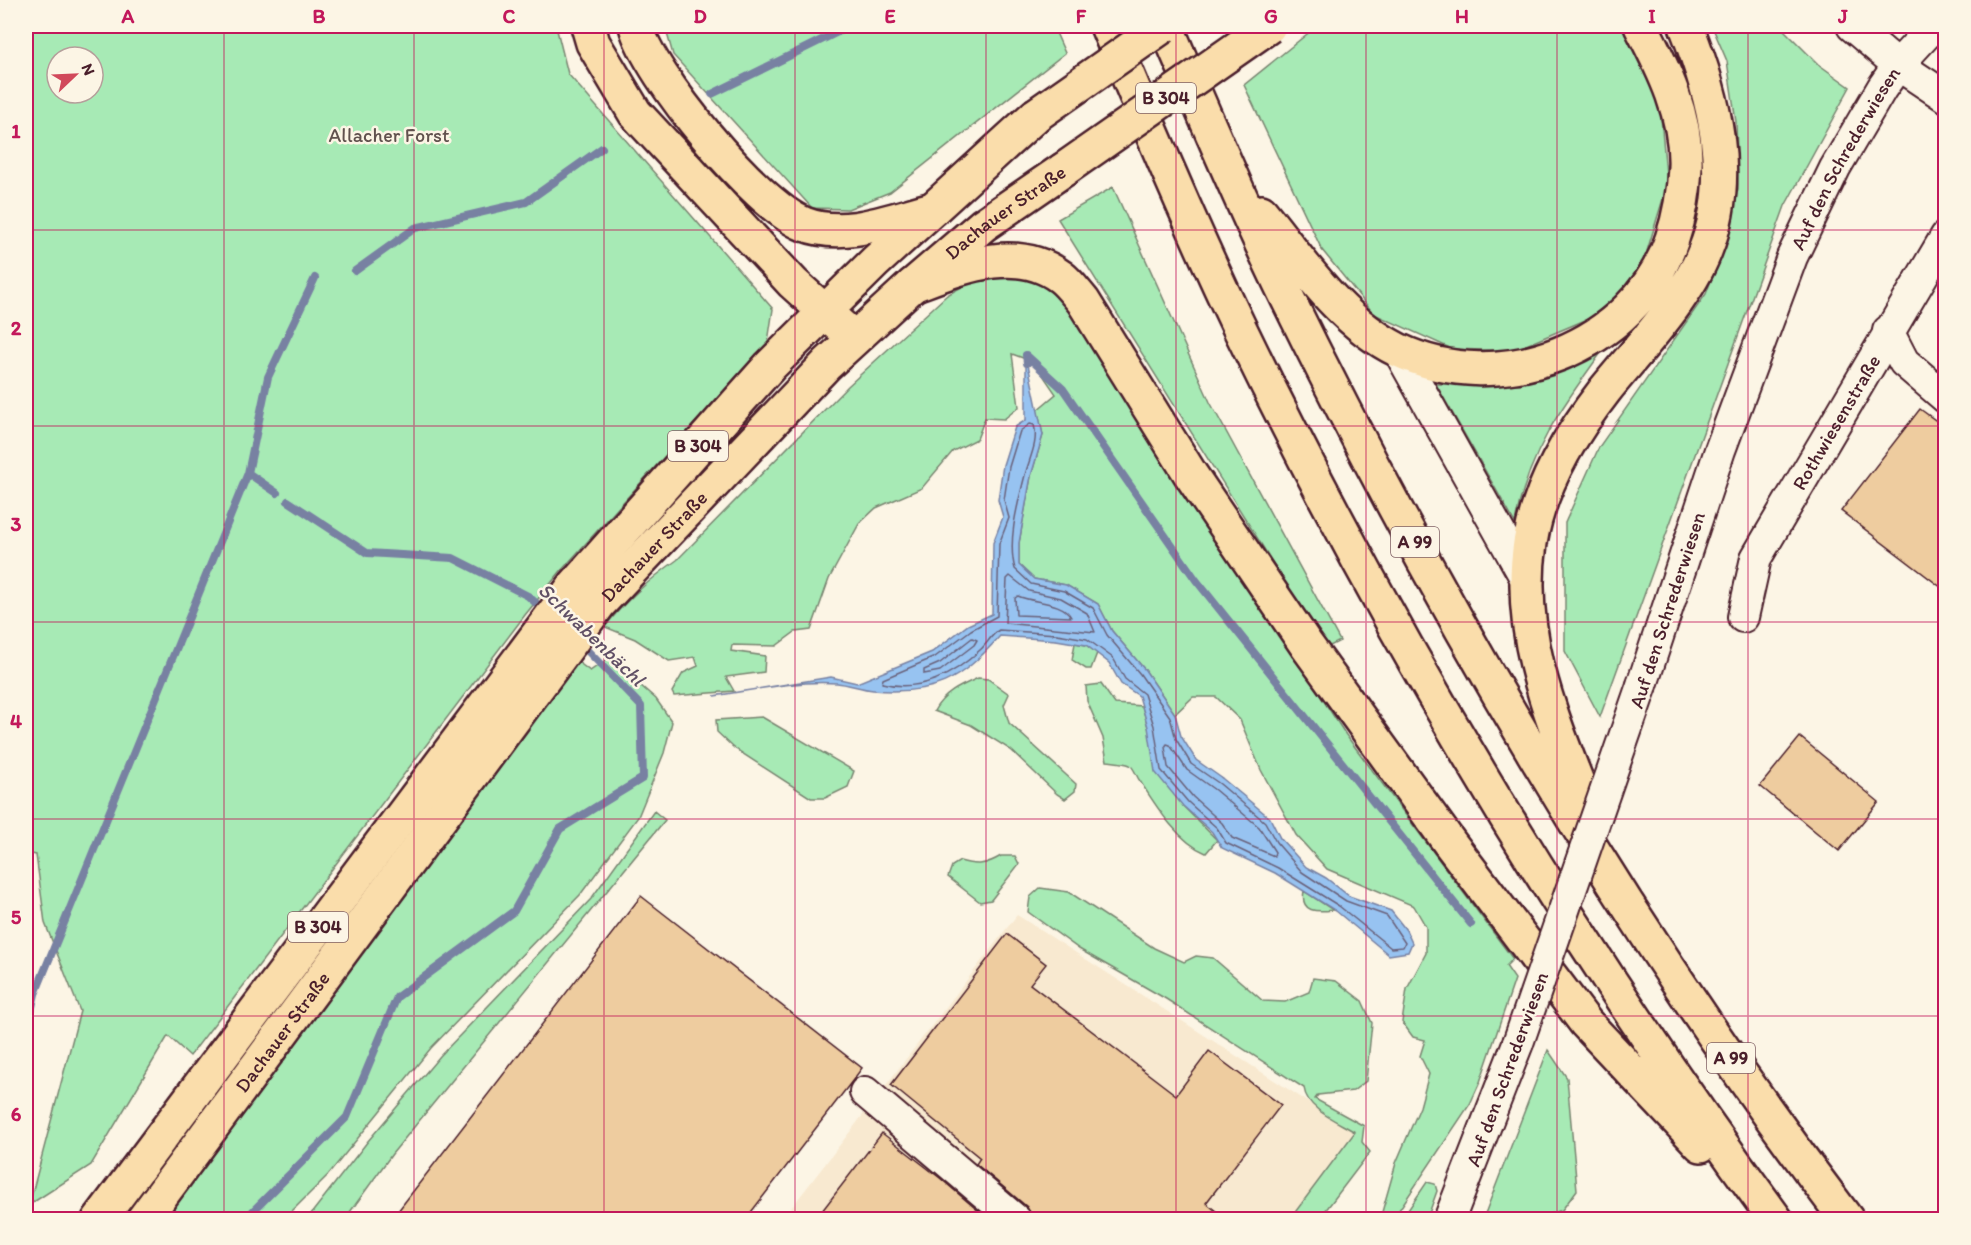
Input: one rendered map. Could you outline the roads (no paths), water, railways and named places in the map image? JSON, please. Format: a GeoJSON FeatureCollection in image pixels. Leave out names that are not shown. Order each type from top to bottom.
{"type":"FeatureCollection","features":[{"type":"Feature","properties":{"kind":"main road"},"geometry":{"type":"LineString","coordinates":[[588,26],[593,43],[635,113],[793,283],[854,338]]}},
{"type":"Feature","properties":{"kind":"main road"},"geometry":{"type":"LineString","coordinates":[[636,26],[660,76],[726,159],[782,211],[804,224],[830,229],[857,228],[933,208]]}},
{"type":"Feature","properties":{"kind":"main road","name":"A 99"},"geometry":{"type":"LineString","coordinates":[[1107,26],[1183,205],[1240,329],[1309,468],[1431,689],[1510,826],[1599,964],[1703,1120],[1776,1220]]}},
{"type":"Feature","properties":{"kind":"main road","name":"Dachauer Straße"},"geometry":{"type":"LineString","coordinates":[[99,1220],[587,594],[762,375],[933,208],[1036,115],[1165,26]]}},
{"type":"Feature","properties":{"kind":"main road","name":"A 99"},"geometry":{"type":"LineString","coordinates":[[1165,26],[1281,283],[1416,543],[1551,782],[1620,893],[1750,1086],[1847,1220]]}},
{"type":"Feature","properties":{"kind":"main road","name":"Dachauer Straße"},"geometry":{"type":"LineString","coordinates":[[587,594],[826,364],[983,225],[1269,26]]}},
{"type":"Feature","properties":{"kind":"main road"},"geometry":{"type":"LineString","coordinates":[[1234,179],[1348,314],[1377,338],[1398,350],[1427,362],[1462,368],[1488,369],[1520,366],[1579,346],[1604,331],[1641,294],[1672,240],[1682,202],[1685,166],[1684,141],[1671,89],[1641,26]]}},
{"type":"Feature","properties":{"kind":"main road"},"geometry":{"type":"LineString","coordinates":[[1620,893],[1544,696],[1528,624],[1527,581],[1530,543],[1540,503],[1566,446],[1593,406],[1686,284],[1705,252],[1713,227],[1719,174],[1716,127],[1711,94],[1686,26]]}},
{"type":"Feature","properties":{"kind":"main road"},"geometry":{"type":"LineString","coordinates":[[913,285],[962,267],[992,261],[1029,261],[1061,277],[1083,301],[1191,476],[1307,646],[1449,842],[1586,1023],[1771,1220]]}},
{"type":"Feature","properties":{"kind":"main road","name":"Dachauer Straße"},"geometry":{"type":"LineString","coordinates":[[143,1220],[550,643]]}},
{"type":"Feature","properties":{"kind":"street"},"geometry":{"type":"LineString","coordinates":[[1852,26],[1898,65],[1946,97]]}},
{"type":"Feature","properties":{"kind":"street","name":"Auf den Schrederwiesen"},"geometry":{"type":"LineString","coordinates":[[1449,1220],[1518,1043],[1642,685],[1720,450],[1792,257],[1835,168],[1898,65],[1935,26]]}},
{"type":"Feature","properties":{"kind":"street","name":"Rothwiesenstraße"},"geometry":{"type":"LineString","coordinates":[[1743,617],[1756,558],[1946,236]]}},
{"type":"Feature","properties":{"kind":"street"},"geometry":{"type":"LineString","coordinates":[[1888,331],[1904,362],[1946,398]]}},
{"type":"Feature","properties":{"kind":"street"},"geometry":{"type":"LineString","coordinates":[[1398,350],[1527,581]]}},
{"type":"Feature","properties":{"kind":"street"},"geometry":{"type":"LineString","coordinates":[[865,1092],[1016,1220]]}},
{"type":"Feature","properties":{"kind":"water"},"geometry":{"type":"Polygon","coordinates":[[[1026,355],[1043,435],[1031,476],[1019,543],[1019,565],[1034,579],[1066,585],[1098,604],[1112,631],[1145,670],[1175,714],[1181,736],[1196,760],[1270,818],[1280,838],[1306,867],[1326,878],[1349,896],[1391,911],[1406,930],[1412,943],[1408,952],[1389,955],[1336,911],[1275,873],[1222,848],[1212,832],[1183,806],[1155,772],[1148,727],[1139,696],[1121,684],[1109,663],[1086,645],[1056,640],[1000,636],[972,665],[958,675],[930,687],[913,690],[873,690],[822,682],[771,687],[831,677],[857,683],[932,652],[968,625],[992,614],[993,543],[1003,517],[998,500],[1003,465],[1015,427],[1026,420],[1026,355]]]}},
{"type":"Feature","properties":{"kind":"waterway","name":"Schwabenbächl"},"geometry":{"type":"LineString","coordinates":[[712,94],[850,26]]}},
{"type":"Feature","properties":{"kind":"waterway","name":"Schwabenbächl"},"geometry":{"type":"LineString","coordinates":[[355,271],[415,228],[526,202],[602,148]]}},
{"type":"Feature","properties":{"kind":"waterway","name":"Schwabenbächl"},"geometry":{"type":"LineString","coordinates":[[277,493],[248,473],[268,377],[315,278]]}},
{"type":"Feature","properties":{"kind":"waterway"},"geometry":{"type":"LineString","coordinates":[[1027,363],[1026,355],[1063,389],[1196,580],[1471,924]]}},
{"type":"Feature","properties":{"kind":"waterway"},"geometry":{"type":"LineString","coordinates":[[26,1033],[35,994],[248,473]]}},
{"type":"Feature","properties":{"kind":"waterway","name":"Schwabenbächl"},"geometry":{"type":"LineString","coordinates":[[288,501],[367,553],[453,558],[528,596],[546,612]]}},
{"type":"Feature","properties":{"kind":"waterway","name":"Schwabenbächl"},"geometry":{"type":"LineString","coordinates":[[244,1220],[347,1117],[397,997],[514,911],[560,829],[643,778],[641,706],[579,642]]}},
{"type":"Feature","properties":{"kind":"park label","name":"Allacher Forst"},"geometry":{"type":"Point","coordinates":[389,135]}}]}
